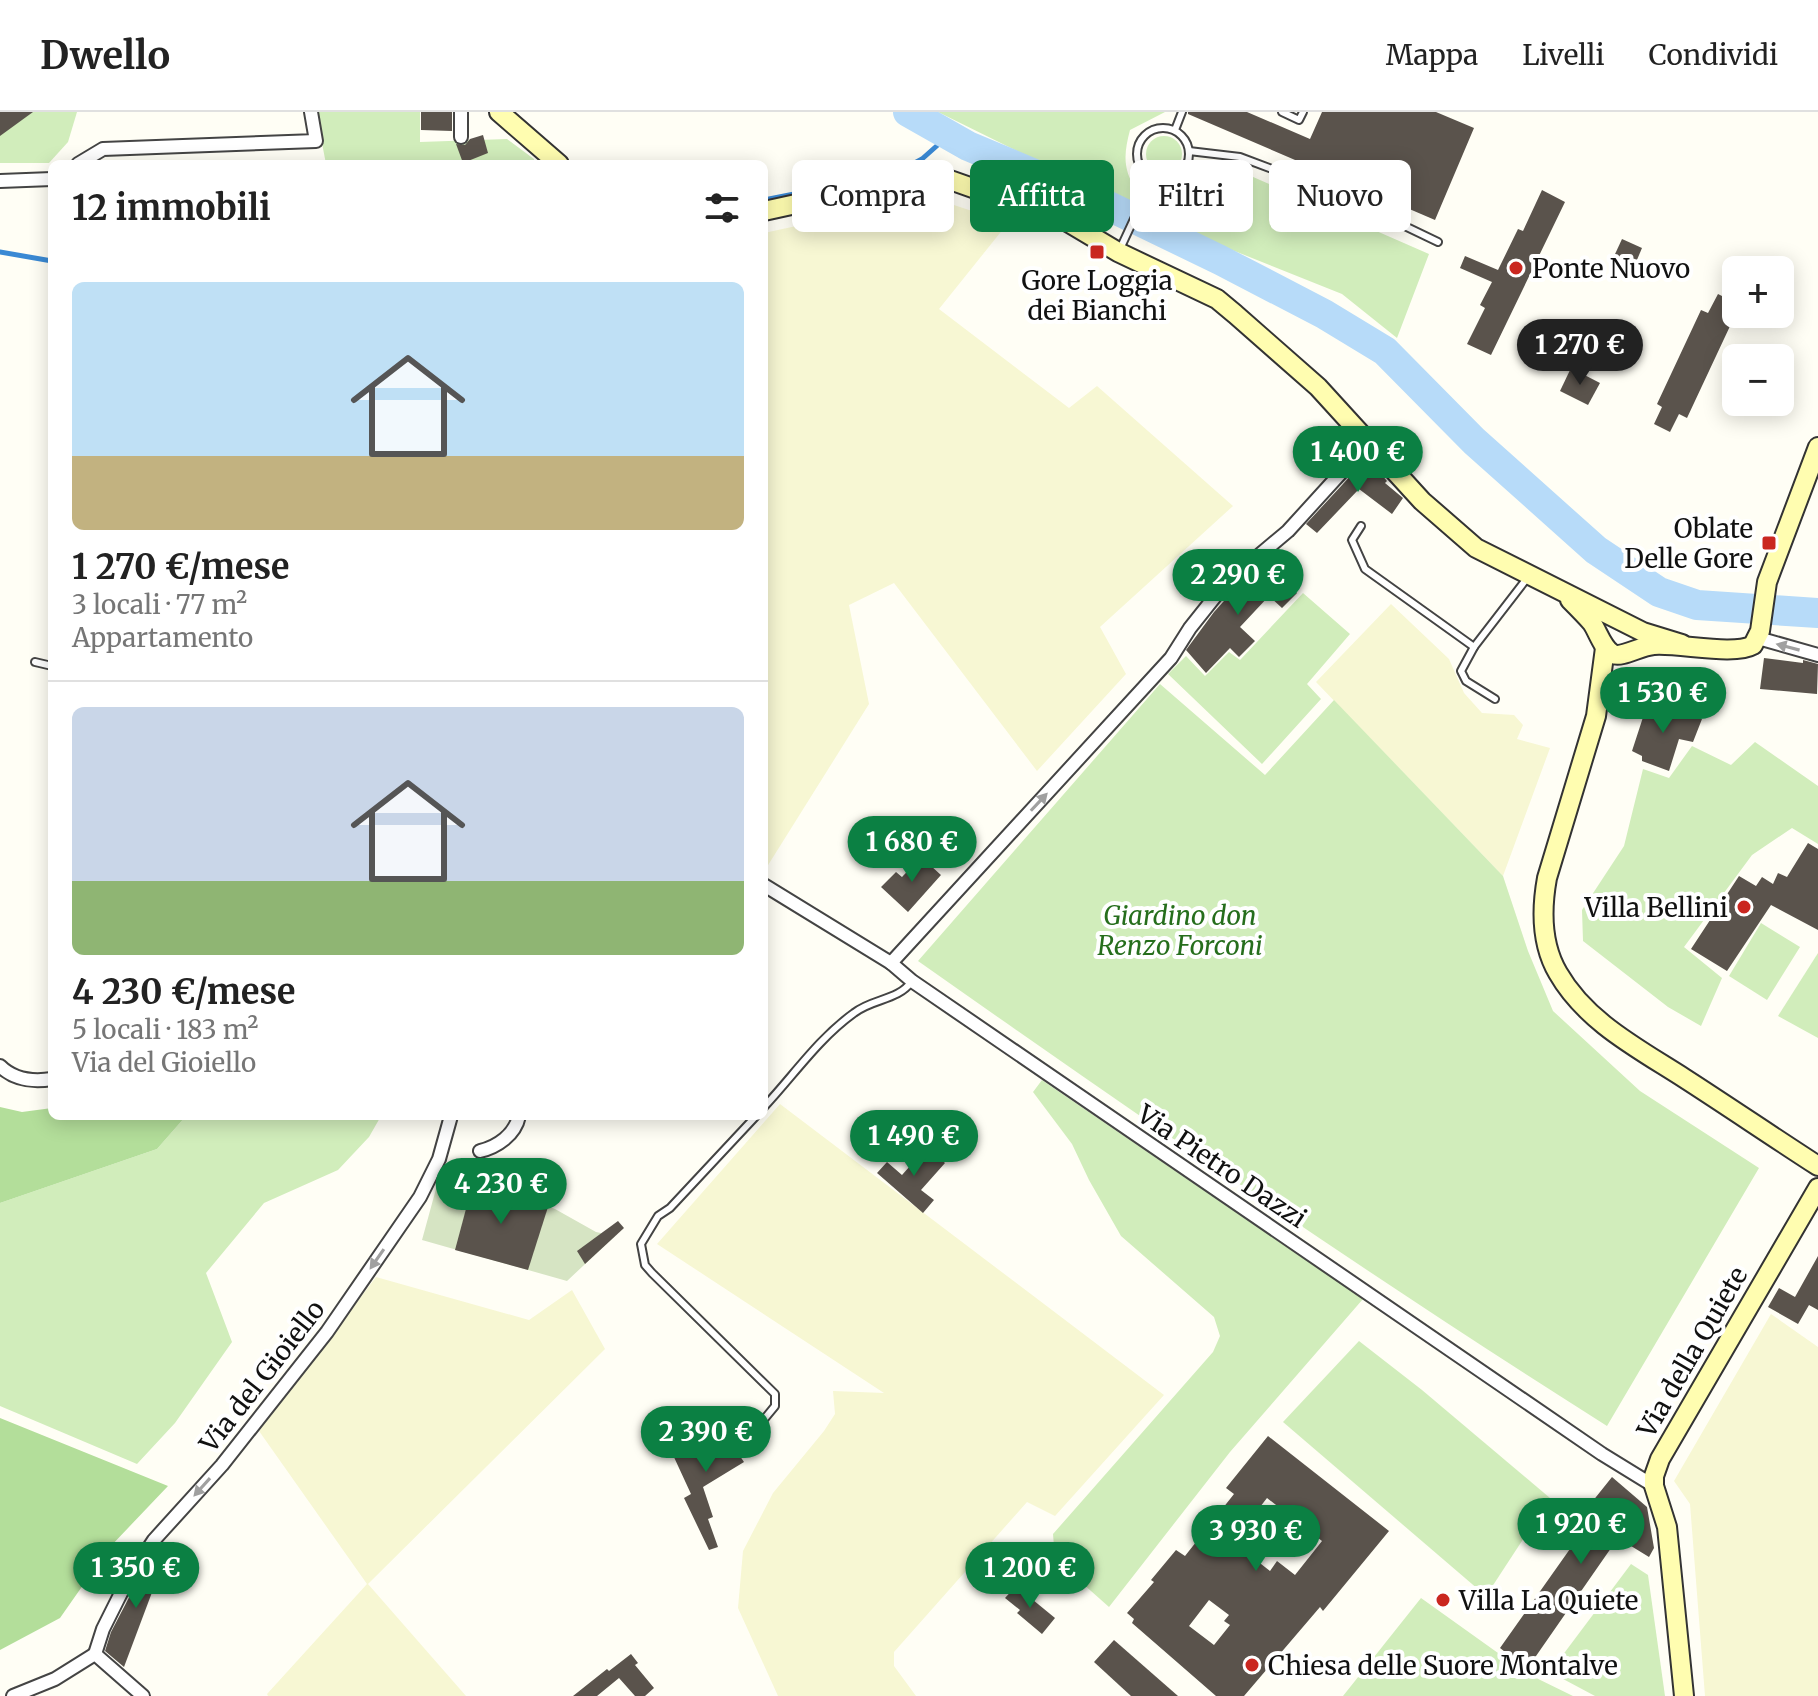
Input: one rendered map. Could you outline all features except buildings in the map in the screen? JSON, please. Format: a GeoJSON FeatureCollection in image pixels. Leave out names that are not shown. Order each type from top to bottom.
{"type":"FeatureCollection","features":[{"type":"Feature","properties":{"kind":"main road"},"geometry":{"type":"LineString","coordinates":[[499,112],[554,160]]}},
{"type":"Feature","properties":{"kind":"main road"},"geometry":{"type":"LineString","coordinates":[[768,210],[933,174],[1122,244],[1217,299],[1318,387],[1422,501],[1468,541],[1485,553],[1628,624],[1682,644]]}},
{"type":"Feature","properties":{"kind":"main road"},"geometry":{"type":"LineString","coordinates":[[1556,588],[1582,611],[1604,645],[1617,655],[1682,644],[1740,650],[1753,645],[1759,634],[1767,582],[1818,447]]}},
{"type":"Feature","properties":{"kind":"main road"},"geometry":{"type":"LineString","coordinates":[[1596,716],[1603,635],[1610,625],[1628,624]]}},
{"type":"Feature","properties":{"kind":"main road"},"geometry":{"type":"LineString","coordinates":[[1628,624],[1637,639],[1614,674],[1596,716],[1547,878],[1543,926],[1553,963],[1575,997],[1608,1028],[1818,1166]]}},
{"type":"Feature","properties":{"kind":"main road","name":"Via della Quiete"},"geometry":{"type":"LineString","coordinates":[[1654,1486],[1660,1459],[1818,1188]]}},
{"type":"Feature","properties":{"kind":"main road"},"geometry":{"type":"LineString","coordinates":[[1654,1486],[1667,1527],[1684,1696]]}},
{"type":"Feature","properties":{"kind":"street"},"geometry":{"type":"LineString","coordinates":[[85,160],[103,149],[316,141],[311,112]]}},
{"type":"Feature","properties":{"kind":"street"},"geometry":{"type":"LineString","coordinates":[[461,112],[461,137]]}},
{"type":"Feature","properties":{"kind":"street"},"geometry":{"type":"LineString","coordinates":[[0,181],[48,179]]}},
{"type":"Feature","properties":{"kind":"street"},"geometry":{"type":"LineString","coordinates":[[891,963],[1171,658],[1225,584],[1288,531],[1369,442]]}},
{"type":"Feature","properties":{"kind":"street"},"geometry":{"type":"LineString","coordinates":[[1759,634],[1818,655]]}},
{"type":"Feature","properties":{"kind":"street","name":"Via Pietro Dazzi"},"geometry":{"type":"LineString","coordinates":[[768,887],[891,963],[912,981],[1602,1454],[1654,1486]]}},
{"type":"Feature","properties":{"kind":"street"},"geometry":{"type":"LineString","coordinates":[[0,1066],[10,1076],[48,1080]]}},
{"type":"Feature","properties":{"kind":"street","name":"Via del Gioiello"},"geometry":{"type":"LineString","coordinates":[[95,1654],[103,1629],[127,1581],[154,1540],[222,1465],[327,1332],[420,1197],[439,1159],[450,1120]]}},
{"type":"Feature","properties":{"kind":"street"},"geometry":{"type":"LineString","coordinates":[[480,1151],[496,1147],[518,1120]]}},
{"type":"Feature","properties":{"kind":"street"},"geometry":{"type":"LineString","coordinates":[[13,1696],[55,1679],[95,1654],[143,1696]]}},
{"type":"Feature","properties":{"kind":"lane"},"geometry":{"type":"LineString","coordinates":[[1175,130],[1182,112]]}},
{"type":"Feature","properties":{"kind":"lane"},"geometry":{"type":"LineString","coordinates":[[1282,112],[1299,120],[1303,112]]}},
{"type":"Feature","properties":{"kind":"lane"},"geometry":{"type":"LineString","coordinates":[[1139,160],[1139,143],[1158,128],[1175,130],[1187,143],[1189,160]]}},
{"type":"Feature","properties":{"kind":"lane"},"geometry":{"type":"LineString","coordinates":[[1189,151],[1240,157],[1336,193],[1438,242]]}},
{"type":"Feature","properties":{"kind":"lane"},"geometry":{"type":"LineString","coordinates":[[1122,244],[1130,227]]}},
{"type":"Feature","properties":{"kind":"lane"},"geometry":{"type":"LineString","coordinates":[[1361,526],[1352,540],[1365,569],[1474,647]]}},
{"type":"Feature","properties":{"kind":"lane"},"geometry":{"type":"LineString","coordinates":[[1495,699],[1462,676],[1463,663],[1531,574]]}},
{"type":"Feature","properties":{"kind":"lane"},"geometry":{"type":"LineString","coordinates":[[35,662],[48,665]]}},
{"type":"Feature","properties":{"kind":"lane"},"geometry":{"type":"LineString","coordinates":[[768,1102],[817,1045],[857,1010],[904,992],[912,981]]}},
{"type":"Feature","properties":{"kind":"lane"},"geometry":{"type":"LineString","coordinates":[[742,1446],[775,1406],[775,1394],[652,1273],[645,1265],[641,1244],[658,1216],[670,1208],[752,1120]]}},
{"type":"Feature","properties":{"kind":"green space"},"geometry":{"type":"Polygon","coordinates":[[[0,112],[77,112],[68,142],[48,163],[0,163],[0,112]]]}},
{"type":"Feature","properties":{"kind":"green space"},"geometry":{"type":"Polygon","coordinates":[[[316,112],[420,112],[420,142],[507,139],[534,159],[534,160],[325,160],[316,112]]]}},
{"type":"Feature","properties":{"kind":"green space"},"geometry":{"type":"Polygon","coordinates":[[[938,112],[1165,112],[1130,130],[1126,161],[1130,177],[1130,207],[1114,199],[1114,160],[1036,160],[938,112]]]}},
{"type":"Feature","properties":{"kind":"green space"},"geometry":{"type":"Polygon","coordinates":[[[1157,138],[1171,138],[1180,147],[1180,160],[1148,160],[1148,147],[1157,138]]]}},
{"type":"Feature","properties":{"kind":"green space"},"geometry":{"type":"Polygon","coordinates":[[[1253,177],[1269,184],[1269,232],[1379,232],[1429,254],[1397,338],[1342,294],[1187,232],[1253,232],[1253,177]]]}},
{"type":"Feature","properties":{"kind":"green space"},"geometry":{"type":"Polygon","coordinates":[[[954,205],[970,210],[970,232],[1001,232],[939,309],[1069,408],[1097,386],[1233,506],[1100,627],[1126,674],[1037,771],[894,583],[849,605],[869,704],[768,865],[768,232],[792,227],[792,232],[954,232],[954,205]]]}},
{"type":"Feature","properties":{"kind":"green space"},"geometry":{"type":"Polygon","coordinates":[[[1303,593],[1350,634],[1307,684],[1321,699],[1262,764],[1168,674],[1186,656],[1205,676],[1229,652],[1240,660],[1303,593]]]}},
{"type":"Feature","properties":{"kind":"green space"},"geometry":{"type":"Polygon","coordinates":[[[1391,604],[1449,659],[1464,693],[1482,713],[1514,715],[1523,725],[1517,739],[1550,748],[1503,876],[1316,682],[1391,604]]]}},
{"type":"Feature","properties":{"kind":"green space","name":"Giardino don Renzo Forconi"},"geometry":{"type":"Polygon","coordinates":[[[1160,684],[1265,775],[1334,700],[1503,876],[1528,951],[1553,1011],[1640,1091],[1759,1168],[1607,1426],[1260,1198],[918,961],[1160,684]]]}},
{"type":"Feature","properties":{"kind":"green space"},"geometry":{"type":"Polygon","coordinates":[[[1755,742],[1818,786],[1818,844],[1792,828],[1752,855],[1684,947],[1722,978],[1701,1026],[1668,1007],[1583,941],[1582,910],[1624,846],[1643,769],[1669,778],[1692,746],[1731,765],[1755,742]]]}},
{"type":"Feature","properties":{"kind":"green space"},"geometry":{"type":"Polygon","coordinates":[[[1761,923],[1800,947],[1767,1000],[1729,976],[1761,923]]]}},
{"type":"Feature","properties":{"kind":"green space"},"geometry":{"type":"Polygon","coordinates":[[[1818,953],[1818,1038],[1778,1016],[1818,953]]]}},
{"type":"Feature","properties":{"kind":"green space"},"geometry":{"type":"Polygon","coordinates":[[[1042,1080],[1363,1299],[1230,1452],[1109,1607],[1055,1559],[1053,1534],[1213,1352],[1220,1336],[1214,1317],[1121,1236],[1072,1144],[1033,1092],[1042,1080]]]}},
{"type":"Feature","properties":{"kind":"green space"},"geometry":{"type":"Polygon","coordinates":[[[780,1104],[1164,1395],[1055,1516],[1027,1502],[894,1652],[894,1666],[916,1696],[778,1696],[738,1608],[743,1551],[773,1493],[835,1414],[833,1391],[884,1393],[657,1244],[780,1104]]]}},
{"type":"Feature","properties":{"kind":"green space"},"geometry":{"type":"Polygon","coordinates":[[[0,1107],[22,1112],[48,1109],[48,1120],[182,1120],[157,1149],[0,1203],[0,1107]]]}},
{"type":"Feature","properties":{"kind":"green space"},"geometry":{"type":"Polygon","coordinates":[[[182,1120],[379,1120],[369,1137],[338,1170],[264,1203],[206,1273],[232,1342],[175,1423],[137,1464],[0,1406],[0,1203],[157,1149],[182,1120]]]}},
{"type":"Feature","properties":{"kind":"green space"},"geometry":{"type":"Polygon","coordinates":[[[442,1167],[555,1209],[596,1232],[615,1236],[567,1281],[422,1240],[442,1167]]]}},
{"type":"Feature","properties":{"kind":"green space"},"geometry":{"type":"Polygon","coordinates":[[[376,1277],[529,1320],[572,1290],[605,1349],[368,1584],[466,1696],[268,1696],[367,1584],[259,1431],[376,1277]]]}},
{"type":"Feature","properties":{"kind":"green space"},"geometry":{"type":"Polygon","coordinates":[[[1771,1314],[1818,1347],[1818,1696],[1705,1696],[1690,1504],[1674,1481],[1771,1314]]]}},
{"type":"Feature","properties":{"kind":"green space"},"geometry":{"type":"Polygon","coordinates":[[[1359,1341],[1550,1498],[1486,1596],[1283,1422],[1359,1341]]]}},
{"type":"Feature","properties":{"kind":"green space"},"geometry":{"type":"Polygon","coordinates":[[[0,1418],[168,1486],[109,1548],[60,1618],[0,1650],[0,1418]]]}},
{"type":"Feature","properties":{"kind":"green space"},"geometry":{"type":"Polygon","coordinates":[[[1631,1564],[1648,1575],[1665,1696],[1595,1696],[1550,1672],[1631,1564]]]}},
{"type":"Feature","properties":{"kind":"green space"},"geometry":{"type":"Polygon","coordinates":[[[1421,1598],[1526,1673],[1573,1696],[1343,1696],[1421,1598]]]}},
{"type":"Feature","properties":{"kind":"waterway"},"geometry":{"type":"LineString","coordinates":[[908,112],[968,146],[1094,199],[1220,260],[1324,314],[1385,351],[1474,441],[1596,550],[1659,592],[1697,605],[1818,613]]}},
{"type":"Feature","properties":{"kind":"waterway"},"geometry":{"type":"LineString","coordinates":[[920,160],[949,135]]}},
{"type":"Feature","properties":{"kind":"waterway"},"geometry":{"type":"LineString","coordinates":[[768,199],[792,194]]}},
{"type":"Feature","properties":{"kind":"waterway"},"geometry":{"type":"LineString","coordinates":[[0,252],[48,260]]}},
{"type":"Feature","properties":{"kind":"place","name":"Gore Loggia dei Bianchi"},"geometry":{"type":"Point","coordinates":[1097,252]}},
{"type":"Feature","properties":{"kind":"place","name":"Ponte Nuovo"},"geometry":{"type":"Point","coordinates":[1516,268]}},
{"type":"Feature","properties":{"kind":"place","name":"Oblate Delle Gore"},"geometry":{"type":"Point","coordinates":[1769,543]}},
{"type":"Feature","properties":{"kind":"place","name":"Villa Bellini"},"geometry":{"type":"Point","coordinates":[1744,907]}},
{"type":"Feature","properties":{"kind":"place","name":"Villa La Quiete"},"geometry":{"type":"Point","coordinates":[1443,1600]}},
{"type":"Feature","properties":{"kind":"place","name":"Chiesa delle Suore Montalve"},"geometry":{"type":"Point","coordinates":[1252,1665]}}]}
